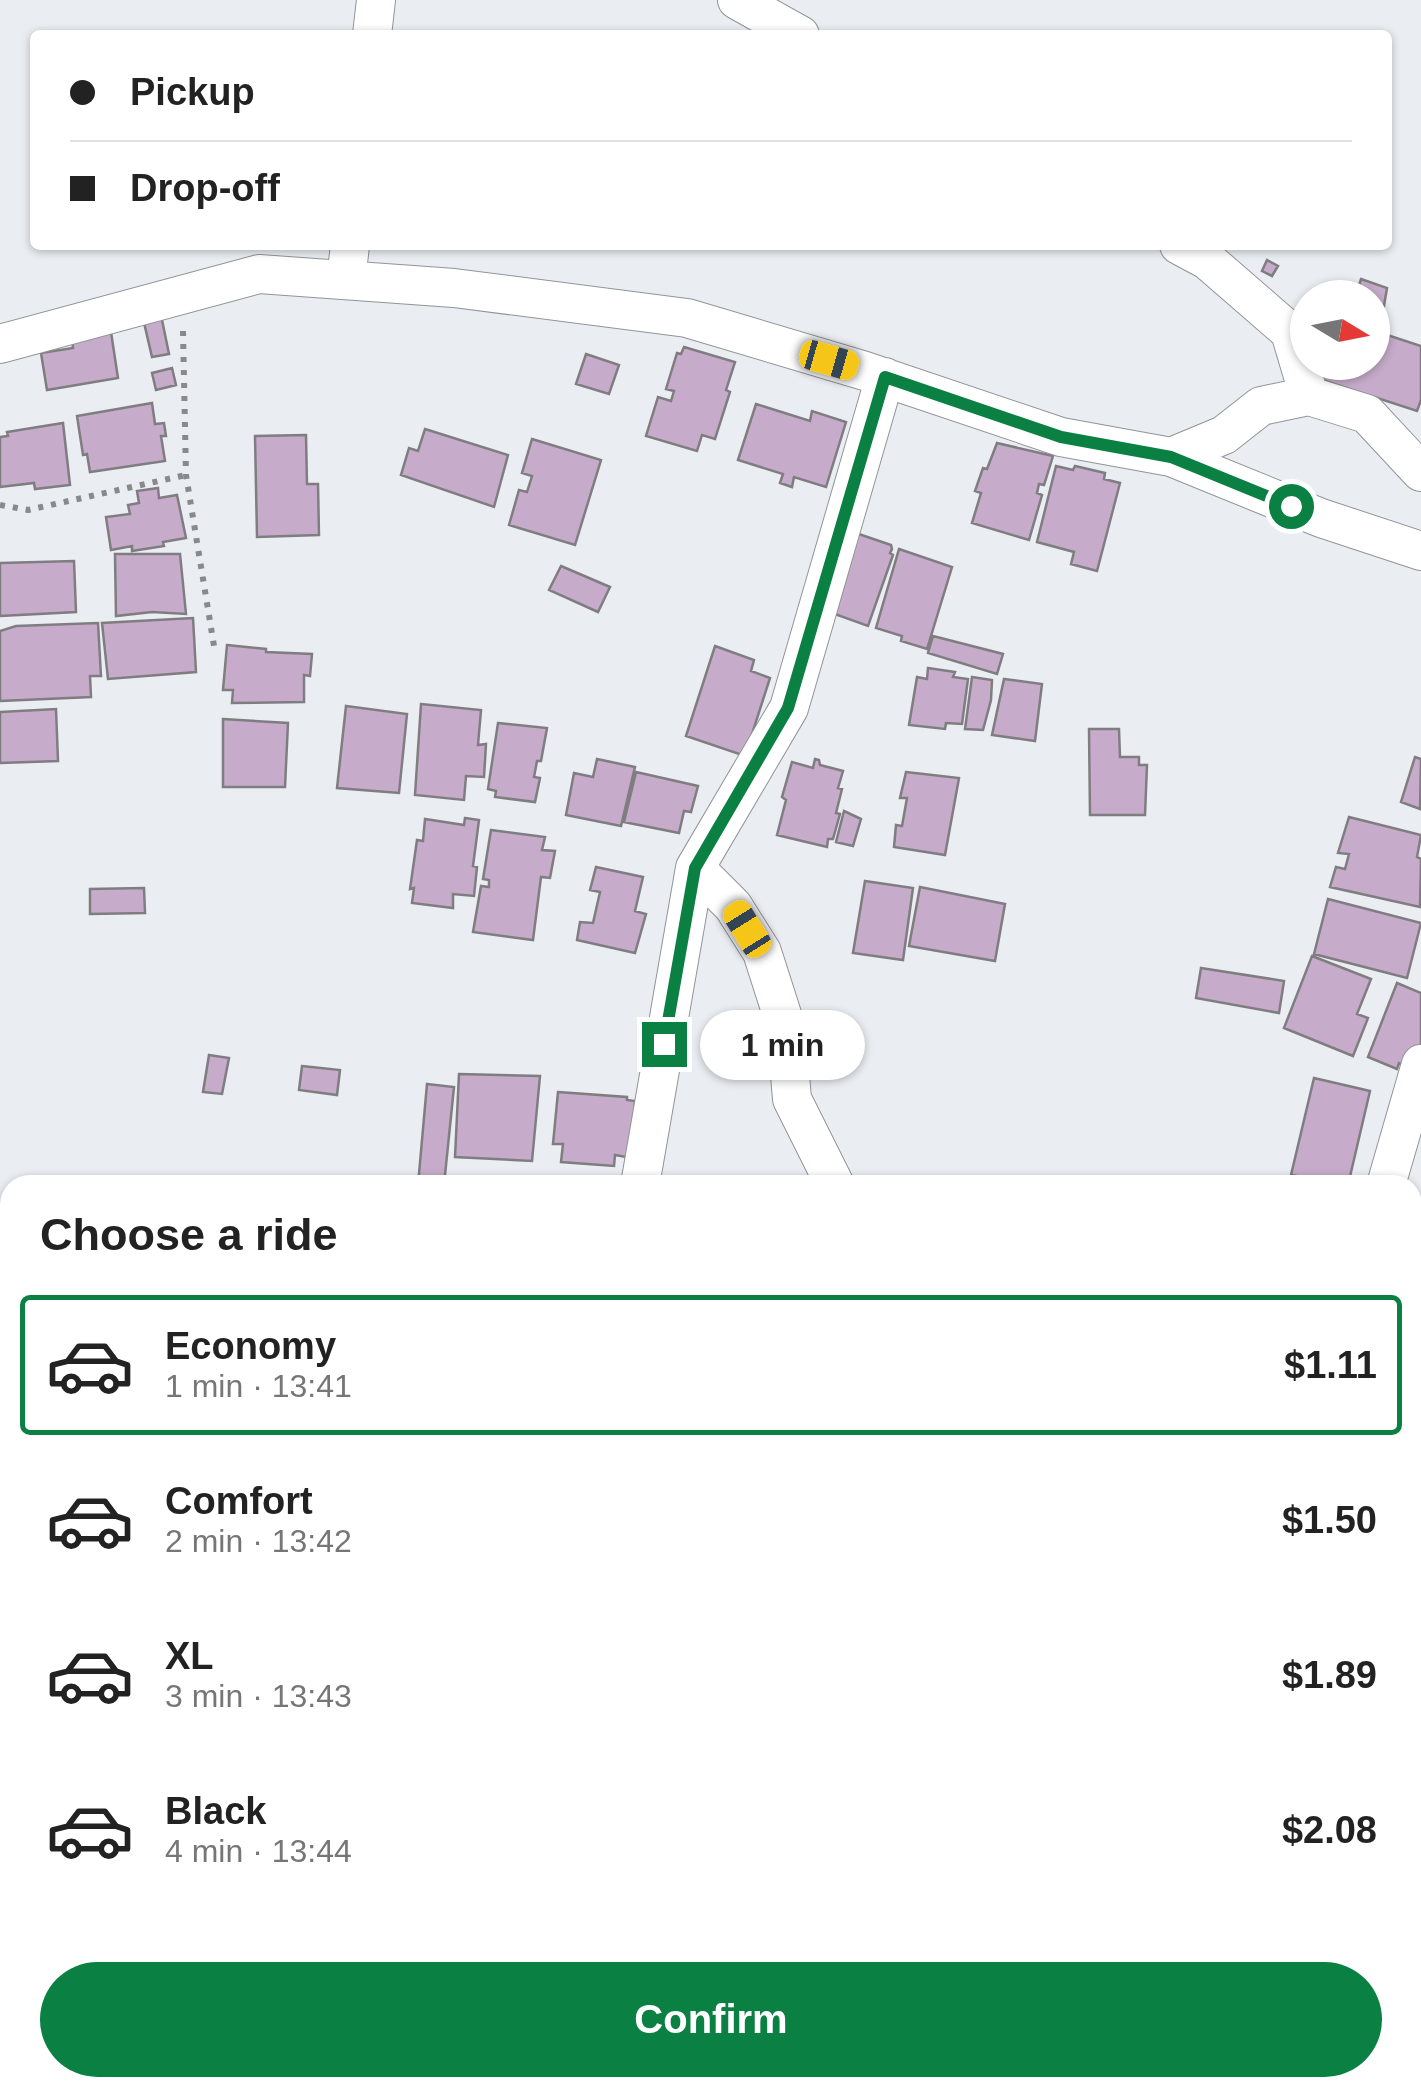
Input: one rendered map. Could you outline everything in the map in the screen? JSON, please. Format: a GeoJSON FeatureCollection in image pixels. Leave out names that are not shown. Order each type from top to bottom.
{"type":"FeatureCollection","features":[{"type":"Feature","properties":{"kind":"street"},"geometry":{"type":"LineString","coordinates":[[373,30],[376,0]]}},
{"type":"Feature","properties":{"kind":"street"},"geometry":{"type":"LineString","coordinates":[[737,0],[791,30]]}},
{"type":"Feature","properties":{"kind":"street"},"geometry":{"type":"LineString","coordinates":[[1188,250],[1207,260],[1290,332],[1309,396]]}},
{"type":"Feature","properties":{"kind":"street"},"geometry":{"type":"LineString","coordinates":[[0,344],[259,274],[348,263],[454,288],[687,318],[885,377],[1061,437],[1171,457],[1321,518],[1421,552]]}},
{"type":"Feature","properties":{"kind":"street"},"geometry":{"type":"LineString","coordinates":[[642,1175],[695,868],[788,708],[885,377]]}},
{"type":"Feature","properties":{"kind":"street"},"geometry":{"type":"LineString","coordinates":[[1171,457],[1224,435],[1261,406],[1309,396],[1367,414],[1421,472]]}},
{"type":"Feature","properties":{"kind":"street"},"geometry":{"type":"LineString","coordinates":[[695,868],[733,906],[762,952],[786,1027],[792,1098],[829,1175]]}},
{"type":"Feature","properties":{"kind":"street"},"geometry":{"type":"LineString","coordinates":[[1389,1175],[1421,1064]]}},
{"type":"Feature","properties":{"kind":"path"},"geometry":{"type":"LineString","coordinates":[[184,295],[186,475],[215,652]]}},
{"type":"Feature","properties":{"kind":"path"},"geometry":{"type":"LineString","coordinates":[[0,505],[28,510],[186,475]]}},
{"type":"Feature","properties":{"kind":"building"},"geometry":{"type":"Polygon","coordinates":[[[1267,260],[1278,266],[1272,276],[1262,271],[1267,260]]]}},
{"type":"Feature","properties":{"kind":"building"},"geometry":{"type":"Polygon","coordinates":[[[160,310],[169,354],[152,357],[142,314],[160,310]]]}},
{"type":"Feature","properties":{"kind":"building"},"geometry":{"type":"Polygon","coordinates":[[[111,332],[118,378],[47,390],[41,353],[73,348],[72,339],[111,332]]]}},
{"type":"Feature","properties":{"kind":"building"},"geometry":{"type":"Polygon","coordinates":[[[1390,336],[1421,346],[1421,400],[1417,411],[1322,380],[1390,380],[1390,336]]]}},
{"type":"Feature","properties":{"kind":"building"},"geometry":{"type":"Polygon","coordinates":[[[684,347],[735,362],[715,439],[702,435],[697,451],[646,436],[658,397],[671,401],[674,391],[666,389],[677,353],[681,354],[684,347]]]}},
{"type":"Feature","properties":{"kind":"building"},"geometry":{"type":"Polygon","coordinates":[[[586,354],[619,365],[609,394],[576,384],[586,354]]]}},
{"type":"Feature","properties":{"kind":"building"},"geometry":{"type":"Polygon","coordinates":[[[172,368],[176,385],[156,390],[152,373],[172,368]]]}},
{"type":"Feature","properties":{"kind":"building"},"geometry":{"type":"Polygon","coordinates":[[[152,403],[155,424],[164,423],[166,436],[161,436],[165,461],[90,472],[77,416],[152,403]]]}},
{"type":"Feature","properties":{"kind":"building"},"geometry":{"type":"Polygon","coordinates":[[[756,404],[810,421],[812,411],[846,422],[826,487],[794,477],[792,487],[780,483],[783,474],[738,460],[756,404]]]}},
{"type":"Feature","properties":{"kind":"building"},"geometry":{"type":"Polygon","coordinates":[[[63,423],[70,485],[35,489],[34,483],[0,487],[0,437],[8,436],[7,432],[63,423]]]}},
{"type":"Feature","properties":{"kind":"building"},"geometry":{"type":"Polygon","coordinates":[[[425,429],[508,455],[494,507],[401,475],[409,448],[418,451],[425,429]]]}},
{"type":"Feature","properties":{"kind":"building"},"geometry":{"type":"Polygon","coordinates":[[[306,435],[307,484],[318,484],[319,535],[257,537],[255,436],[306,435]]]}},
{"type":"Feature","properties":{"kind":"building"},"geometry":{"type":"Polygon","coordinates":[[[532,439],[601,460],[575,545],[509,525],[519,490],[527,492],[532,476],[522,473],[532,439]]]}},
{"type":"Feature","properties":{"kind":"building"},"geometry":{"type":"Polygon","coordinates":[[[997,443],[1053,456],[1044,485],[1039,484],[1037,493],[1042,495],[1029,540],[972,523],[981,493],[975,491],[997,443]]]}},
{"type":"Feature","properties":{"kind":"building"},"geometry":{"type":"Polygon","coordinates":[[[1056,466],[1105,473],[1104,479],[1120,483],[1097,571],[1071,564],[1074,552],[1037,542],[1056,466]]]}},
{"type":"Feature","properties":{"kind":"building"},"geometry":{"type":"Polygon","coordinates":[[[158,488],[159,498],[177,495],[186,538],[163,542],[164,546],[111,550],[106,517],[130,514],[128,505],[139,503],[137,491],[158,488]]]}},
{"type":"Feature","properties":{"kind":"building"},"geometry":{"type":"Polygon","coordinates":[[[847,530],[891,545],[892,549],[868,626],[818,608],[847,530]]]}},
{"type":"Feature","properties":{"kind":"building"},"geometry":{"type":"Polygon","coordinates":[[[899,549],[952,567],[927,649],[876,628],[899,549]]]}},
{"type":"Feature","properties":{"kind":"building"},"geometry":{"type":"Polygon","coordinates":[[[115,554],[180,554],[186,614],[116,616],[115,554]]]}},
{"type":"Feature","properties":{"kind":"building"},"geometry":{"type":"Polygon","coordinates":[[[74,561],[76,612],[0,616],[0,563],[74,561]]]}},
{"type":"Feature","properties":{"kind":"building"},"geometry":{"type":"Polygon","coordinates":[[[561,566],[610,587],[598,612],[549,590],[561,566]]]}},
{"type":"Feature","properties":{"kind":"building"},"geometry":{"type":"Polygon","coordinates":[[[193,618],[196,672],[108,679],[102,623],[193,618]]]}},
{"type":"Feature","properties":{"kind":"building"},"geometry":{"type":"Polygon","coordinates":[[[98,623],[101,676],[90,676],[91,697],[0,701],[0,631],[16,626],[98,623]]]}},
{"type":"Feature","properties":{"kind":"building"},"geometry":{"type":"Polygon","coordinates":[[[933,636],[1003,654],[997,674],[928,653],[933,636]]]}},
{"type":"Feature","properties":{"kind":"building"},"geometry":{"type":"Polygon","coordinates":[[[227,645],[312,654],[310,676],[304,675],[304,702],[232,703],[233,690],[223,690],[227,645]]]}},
{"type":"Feature","properties":{"kind":"building"},"geometry":{"type":"Polygon","coordinates":[[[715,646],[754,660],[751,671],[770,678],[745,756],[686,736],[715,646]]]}},
{"type":"Feature","properties":{"kind":"building"},"geometry":{"type":"Polygon","coordinates":[[[928,668],[955,672],[953,677],[968,679],[962,724],[946,723],[945,729],[909,725],[917,677],[927,679],[928,668]]]}},
{"type":"Feature","properties":{"kind":"building"},"geometry":{"type":"Polygon","coordinates":[[[972,677],[992,680],[983,730],[965,729],[972,677]]]}},
{"type":"Feature","properties":{"kind":"building"},"geometry":{"type":"Polygon","coordinates":[[[1004,679],[1042,684],[1035,741],[992,735],[1004,679]]]}},
{"type":"Feature","properties":{"kind":"building"},"geometry":{"type":"Polygon","coordinates":[[[421,704],[481,710],[478,745],[486,744],[484,777],[466,776],[464,800],[415,795],[421,704]]]}},
{"type":"Feature","properties":{"kind":"building"},"geometry":{"type":"Polygon","coordinates":[[[346,706],[407,714],[399,793],[337,788],[346,706]]]}},
{"type":"Feature","properties":{"kind":"building"},"geometry":{"type":"Polygon","coordinates":[[[56,709],[58,761],[0,763],[0,712],[56,709]]]}},
{"type":"Feature","properties":{"kind":"building"},"geometry":{"type":"Polygon","coordinates":[[[223,719],[288,723],[285,787],[223,787],[223,719]]]}},
{"type":"Feature","properties":{"kind":"building"},"geometry":{"type":"Polygon","coordinates":[[[498,723],[547,728],[534,777],[540,778],[535,802],[495,797],[496,791],[488,789],[498,723]]]}},
{"type":"Feature","properties":{"kind":"building"},"geometry":{"type":"Polygon","coordinates":[[[1089,729],[1119,729],[1120,757],[1139,757],[1139,765],[1147,765],[1145,815],[1090,815],[1089,729]]]}},
{"type":"Feature","properties":{"kind":"building"},"geometry":{"type":"Polygon","coordinates":[[[1415,757],[1421,759],[1420,809],[1401,802],[1415,757]]]}},
{"type":"Feature","properties":{"kind":"building"},"geometry":{"type":"Polygon","coordinates":[[[597,759],[635,767],[621,826],[566,815],[574,773],[593,777],[597,759]]]}},
{"type":"Feature","properties":{"kind":"building"},"geometry":{"type":"Polygon","coordinates":[[[815,759],[820,765],[843,771],[836,813],[840,814],[827,847],[777,835],[792,762],[813,768],[815,759]]]}},
{"type":"Feature","properties":{"kind":"building"},"geometry":{"type":"Polygon","coordinates":[[[636,772],[698,786],[691,812],[684,811],[679,833],[624,822],[636,772]]]}},
{"type":"Feature","properties":{"kind":"building"},"geometry":{"type":"Polygon","coordinates":[[[906,772],[959,778],[945,855],[894,847],[896,825],[902,826],[907,798],[900,798],[906,772]]]}},
{"type":"Feature","properties":{"kind":"building"},"geometry":{"type":"Polygon","coordinates":[[[844,811],[861,819],[853,846],[836,842],[844,811]]]}},
{"type":"Feature","properties":{"kind":"building"},"geometry":{"type":"Polygon","coordinates":[[[1349,817],[1421,835],[1417,857],[1421,859],[1420,907],[1330,887],[1336,867],[1345,869],[1349,854],[1338,853],[1349,817]]]}},
{"type":"Feature","properties":{"kind":"building"},"geometry":{"type":"Polygon","coordinates":[[[465,818],[479,820],[474,896],[453,894],[453,908],[412,903],[414,888],[410,889],[417,840],[423,841],[425,819],[464,825],[465,818]]]}},
{"type":"Feature","properties":{"kind":"building"},"geometry":{"type":"Polygon","coordinates":[[[491,830],[545,837],[542,850],[555,851],[550,878],[541,877],[533,940],[473,932],[481,886],[489,887],[489,880],[483,879],[491,830]]]}},
{"type":"Feature","properties":{"kind":"building"},"geometry":{"type":"Polygon","coordinates":[[[596,867],[643,877],[635,911],[646,914],[635,953],[577,940],[580,922],[593,923],[600,892],[590,890],[596,867]]]}},
{"type":"Feature","properties":{"kind":"building"},"geometry":{"type":"Polygon","coordinates":[[[865,881],[913,888],[903,960],[853,953],[865,881]]]}},
{"type":"Feature","properties":{"kind":"building"},"geometry":{"type":"Polygon","coordinates":[[[920,887],[1005,904],[995,961],[909,946],[920,887]]]}},
{"type":"Feature","properties":{"kind":"building"},"geometry":{"type":"Polygon","coordinates":[[[144,888],[145,913],[90,914],[90,889],[144,888]]]}},
{"type":"Feature","properties":{"kind":"building"},"geometry":{"type":"Polygon","coordinates":[[[1328,899],[1421,923],[1407,978],[1314,954],[1328,899]]]}},
{"type":"Feature","properties":{"kind":"building"},"geometry":{"type":"Polygon","coordinates":[[[1312,956],[1371,979],[1357,1014],[1368,1018],[1353,1056],[1284,1028],[1312,956]]]}},
{"type":"Feature","properties":{"kind":"building"},"geometry":{"type":"Polygon","coordinates":[[[1201,968],[1284,981],[1279,1013],[1196,998],[1201,968]]]}},
{"type":"Feature","properties":{"kind":"building"},"geometry":{"type":"Polygon","coordinates":[[[1397,983],[1421,993],[1421,1056],[1416,1069],[1399,1063],[1397,1069],[1368,1057],[1397,983]]]}},
{"type":"Feature","properties":{"kind":"building"},"geometry":{"type":"Polygon","coordinates":[[[209,1055],[229,1058],[222,1094],[203,1092],[209,1055]]]}},
{"type":"Feature","properties":{"kind":"building"},"geometry":{"type":"Polygon","coordinates":[[[302,1066],[340,1070],[337,1095],[299,1090],[302,1066]]]}},
{"type":"Feature","properties":{"kind":"building"},"geometry":{"type":"Polygon","coordinates":[[[459,1074],[540,1076],[532,1161],[455,1157],[459,1074]]]}},
{"type":"Feature","properties":{"kind":"building"},"geometry":{"type":"Polygon","coordinates":[[[1314,1078],[1370,1091],[1350,1175],[1291,1175],[1314,1078]]]}},
{"type":"Feature","properties":{"kind":"building"},"geometry":{"type":"Polygon","coordinates":[[[427,1084],[454,1087],[445,1175],[419,1175],[427,1084]]]}},
{"type":"Feature","properties":{"kind":"building"},"geometry":{"type":"Polygon","coordinates":[[[558,1092],[627,1097],[635,1101],[632,1158],[615,1155],[614,1166],[561,1162],[563,1144],[553,1144],[558,1092]]]}},
{"type":"Feature","properties":{"kind":"route"},"geometry":{"type":"LineString","coordinates":[[664,1044],[695,868],[788,708],[885,377],[1061,437],[1171,457],[1291,506]]}}]}
